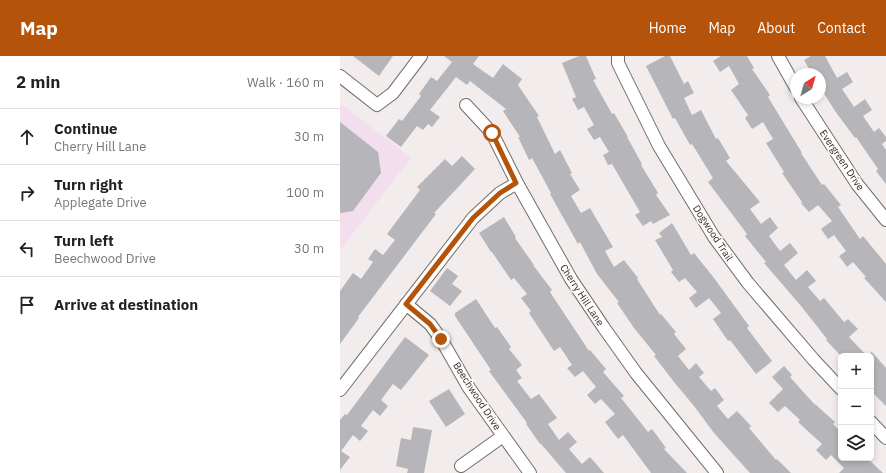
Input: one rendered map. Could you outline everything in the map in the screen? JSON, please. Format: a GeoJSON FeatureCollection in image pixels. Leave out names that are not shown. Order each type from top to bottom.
{"type":"FeatureCollection","features":[{"type":"Feature","properties":{"kind":"street"},"geometry":{"type":"LineString","coordinates":[[340,76],[377,105],[393,92],[421,56]]}},
{"type":"Feature","properties":{"kind":"street","name":"Dogwood Trail"},"geometry":{"type":"LineString","coordinates":[[618,56],[618,63],[659,146],[714,237],[753,289],[838,386]]}},
{"type":"Feature","properties":{"kind":"street"},"geometry":{"type":"LineString","coordinates":[[778,56],[790,77]]}},
{"type":"Feature","properties":{"kind":"street","name":"Evergreen Drive"},"geometry":{"type":"LineString","coordinates":[[805,104],[857,184],[886,220]]}},
{"type":"Feature","properties":{"kind":"street","name":"Cherry Hill Lane"},"geometry":{"type":"LineString","coordinates":[[466,105],[492,133],[516,183],[571,278],[604,328],[636,373],[717,473]]}},
{"type":"Feature","properties":{"kind":"street"},"geometry":{"type":"LineString","coordinates":[[340,390],[473,218],[500,193],[516,183]]}},
{"type":"Feature","properties":{"kind":"street","name":"Beechwood Drive"},"geometry":{"type":"LineString","coordinates":[[406,304],[430,324],[441,339],[469,388],[530,473]]}},
{"type":"Feature","properties":{"kind":"street"},"geometry":{"type":"LineString","coordinates":[[874,425],[886,438]]}},
{"type":"Feature","properties":{"kind":"street"},"geometry":{"type":"LineString","coordinates":[[461,466],[503,436]]}},
{"type":"Feature","properties":{"kind":"shaded area"},"geometry":{"type":"Polygon","coordinates":[[[340,103],[411,158],[340,250],[340,103]]]}},
{"type":"Feature","properties":{"kind":"building"},"geometry":{"type":"Polygon","coordinates":[[[353,56],[393,56],[379,76],[353,56]]]}},
{"type":"Feature","properties":{"kind":"building"},"geometry":{"type":"Polygon","coordinates":[[[444,56],[479,56],[473,64],[493,78],[503,64],[522,79],[518,85],[539,116],[537,117],[555,154],[560,150],[572,173],[570,174],[580,190],[571,196],[581,213],[590,208],[613,247],[605,251],[614,267],[624,260],[638,278],[637,279],[660,315],[661,314],[676,332],[674,334],[686,349],[678,356],[689,370],[696,363],[704,373],[699,377],[711,391],[715,388],[724,400],[717,406],[728,419],[737,411],[751,426],[749,428],[776,460],[777,459],[791,473],[750,473],[714,433],[674,382],[654,356],[656,355],[634,328],[617,303],[619,302],[597,274],[580,242],[578,244],[532,158],[529,160],[518,137],[520,137],[503,111],[506,109],[470,81],[467,85],[456,77],[430,110],[440,117],[432,127],[428,124],[423,130],[417,126],[401,147],[386,136],[399,119],[402,121],[421,96],[419,94],[431,77],[437,81],[452,62],[444,56]]]}},
{"type":"Feature","properties":{"kind":"building"},"geometry":{"type":"Polygon","coordinates":[[[579,56],[586,56],[596,79],[593,80],[612,114],[614,113],[628,137],[642,164],[641,165],[658,193],[656,195],[670,215],[653,224],[651,221],[643,226],[635,215],[640,212],[612,164],[608,165],[603,155],[609,152],[600,137],[594,140],[587,129],[594,125],[584,107],[578,110],[572,99],[576,97],[562,63],[579,56]]]}},
{"type":"Feature","properties":{"kind":"building"},"geometry":{"type":"Polygon","coordinates":[[[665,56],[670,56],[684,84],[688,81],[694,93],[684,98],[692,115],[701,110],[716,139],[718,138],[730,158],[726,161],[760,202],[750,209],[761,224],[770,217],[778,228],[769,236],[780,251],[790,243],[798,253],[784,265],[796,280],[807,270],[816,281],[808,287],[820,301],[824,298],[844,322],[848,319],[858,329],[849,337],[864,353],[838,353],[764,263],[766,262],[745,236],[747,234],[708,182],[713,178],[692,144],[690,145],[675,118],[673,119],[646,66],[665,56]]]}},
{"type":"Feature","properties":{"kind":"building"},"geometry":{"type":"Polygon","coordinates":[[[721,56],[747,56],[754,68],[752,69],[770,95],[768,97],[822,185],[824,184],[841,205],[838,207],[860,239],[863,236],[886,264],[886,302],[864,278],[866,277],[853,262],[847,267],[839,256],[846,251],[834,235],[828,239],[821,229],[832,221],[818,205],[809,212],[801,203],[802,202],[782,173],[784,172],[766,143],[773,139],[763,122],[752,129],[745,118],[748,115],[731,90],[739,84],[729,66],[720,72],[713,61],[721,56]]]}},
{"type":"Feature","properties":{"kind":"building"},"geometry":{"type":"Polygon","coordinates":[[[811,56],[825,56],[837,78],[847,72],[853,82],[842,89],[854,107],[865,99],[872,110],[863,116],[874,132],[879,128],[886,137],[886,141],[882,144],[886,150],[886,184],[876,171],[878,169],[826,97],[826,68],[809,68],[804,60],[811,56]]]}},
{"type":"Feature","properties":{"kind":"building"},"geometry":{"type":"Polygon","coordinates":[[[340,122],[378,152],[381,173],[353,211],[340,213],[340,122]]]}},
{"type":"Feature","properties":{"kind":"building"},"geometry":{"type":"Polygon","coordinates":[[[462,156],[475,169],[434,213],[436,214],[358,317],[359,318],[340,344],[340,291],[353,273],[361,279],[373,262],[368,259],[375,249],[383,255],[395,240],[387,234],[420,190],[417,187],[445,159],[452,166],[462,156]]]}},
{"type":"Feature","properties":{"kind":"building"},"geometry":{"type":"Polygon","coordinates":[[[504,217],[516,237],[515,238],[552,290],[550,292],[589,351],[590,350],[606,369],[603,372],[624,396],[621,398],[648,432],[652,429],[666,448],[664,449],[687,473],[651,473],[623,435],[618,439],[605,422],[615,414],[601,399],[595,404],[587,395],[596,387],[583,371],[575,377],[567,368],[572,365],[560,347],[554,351],[529,313],[531,311],[521,298],[527,294],[514,278],[511,280],[479,233],[504,217]]]}},
{"type":"Feature","properties":{"kind":"building"},"geometry":{"type":"Polygon","coordinates":[[[672,223],[691,255],[694,253],[714,278],[749,326],[747,328],[772,361],[756,374],[730,340],[728,341],[713,319],[721,313],[709,298],[696,308],[689,298],[697,292],[685,278],[679,282],[671,272],[673,270],[655,240],[662,237],[659,233],[672,223]]]}},
{"type":"Feature","properties":{"kind":"building"},"geometry":{"type":"Polygon","coordinates":[[[447,268],[458,276],[452,284],[462,291],[450,306],[430,291],[447,268]]]}},
{"type":"Feature","properties":{"kind":"building"},"geometry":{"type":"Polygon","coordinates":[[[476,299],[495,328],[497,327],[511,347],[509,349],[522,365],[516,370],[522,378],[517,381],[531,399],[539,394],[557,418],[548,424],[559,440],[568,432],[577,442],[569,449],[582,464],[590,457],[604,473],[566,473],[540,444],[526,424],[527,423],[489,371],[491,370],[455,316],[455,313],[476,299]]]}},
{"type":"Feature","properties":{"kind":"building"},"geometry":{"type":"Polygon","coordinates":[[[405,337],[429,355],[401,390],[393,384],[381,400],[388,406],[380,416],[373,410],[361,426],[368,431],[360,441],[353,435],[341,451],[350,457],[340,470],[340,420],[345,414],[347,415],[405,337]]]}},
{"type":"Feature","properties":{"kind":"building"},"geometry":{"type":"Polygon","coordinates":[[[874,354],[886,368],[886,406],[874,394],[874,354]]]}},
{"type":"Feature","properties":{"kind":"building"},"geometry":{"type":"Polygon","coordinates":[[[784,366],[792,375],[790,377],[815,405],[835,422],[833,424],[838,429],[838,461],[870,461],[883,473],[839,473],[844,468],[831,455],[826,460],[816,450],[822,444],[798,422],[800,420],[785,406],[778,412],[769,403],[783,389],[772,377],[784,366]]]}},
{"type":"Feature","properties":{"kind":"building"},"geometry":{"type":"Polygon","coordinates":[[[449,389],[465,414],[446,427],[429,401],[449,389]]]}},
{"type":"Feature","properties":{"kind":"building"},"geometry":{"type":"Polygon","coordinates":[[[413,427],[432,430],[424,473],[407,473],[408,469],[396,466],[401,438],[411,440],[413,427]]]}},
{"type":"Feature","properties":{"kind":"route"},"geometry":{"type":"LineString","coordinates":[[441,339],[430,324],[406,304],[473,218],[500,193],[516,183],[492,133]]}}]}
